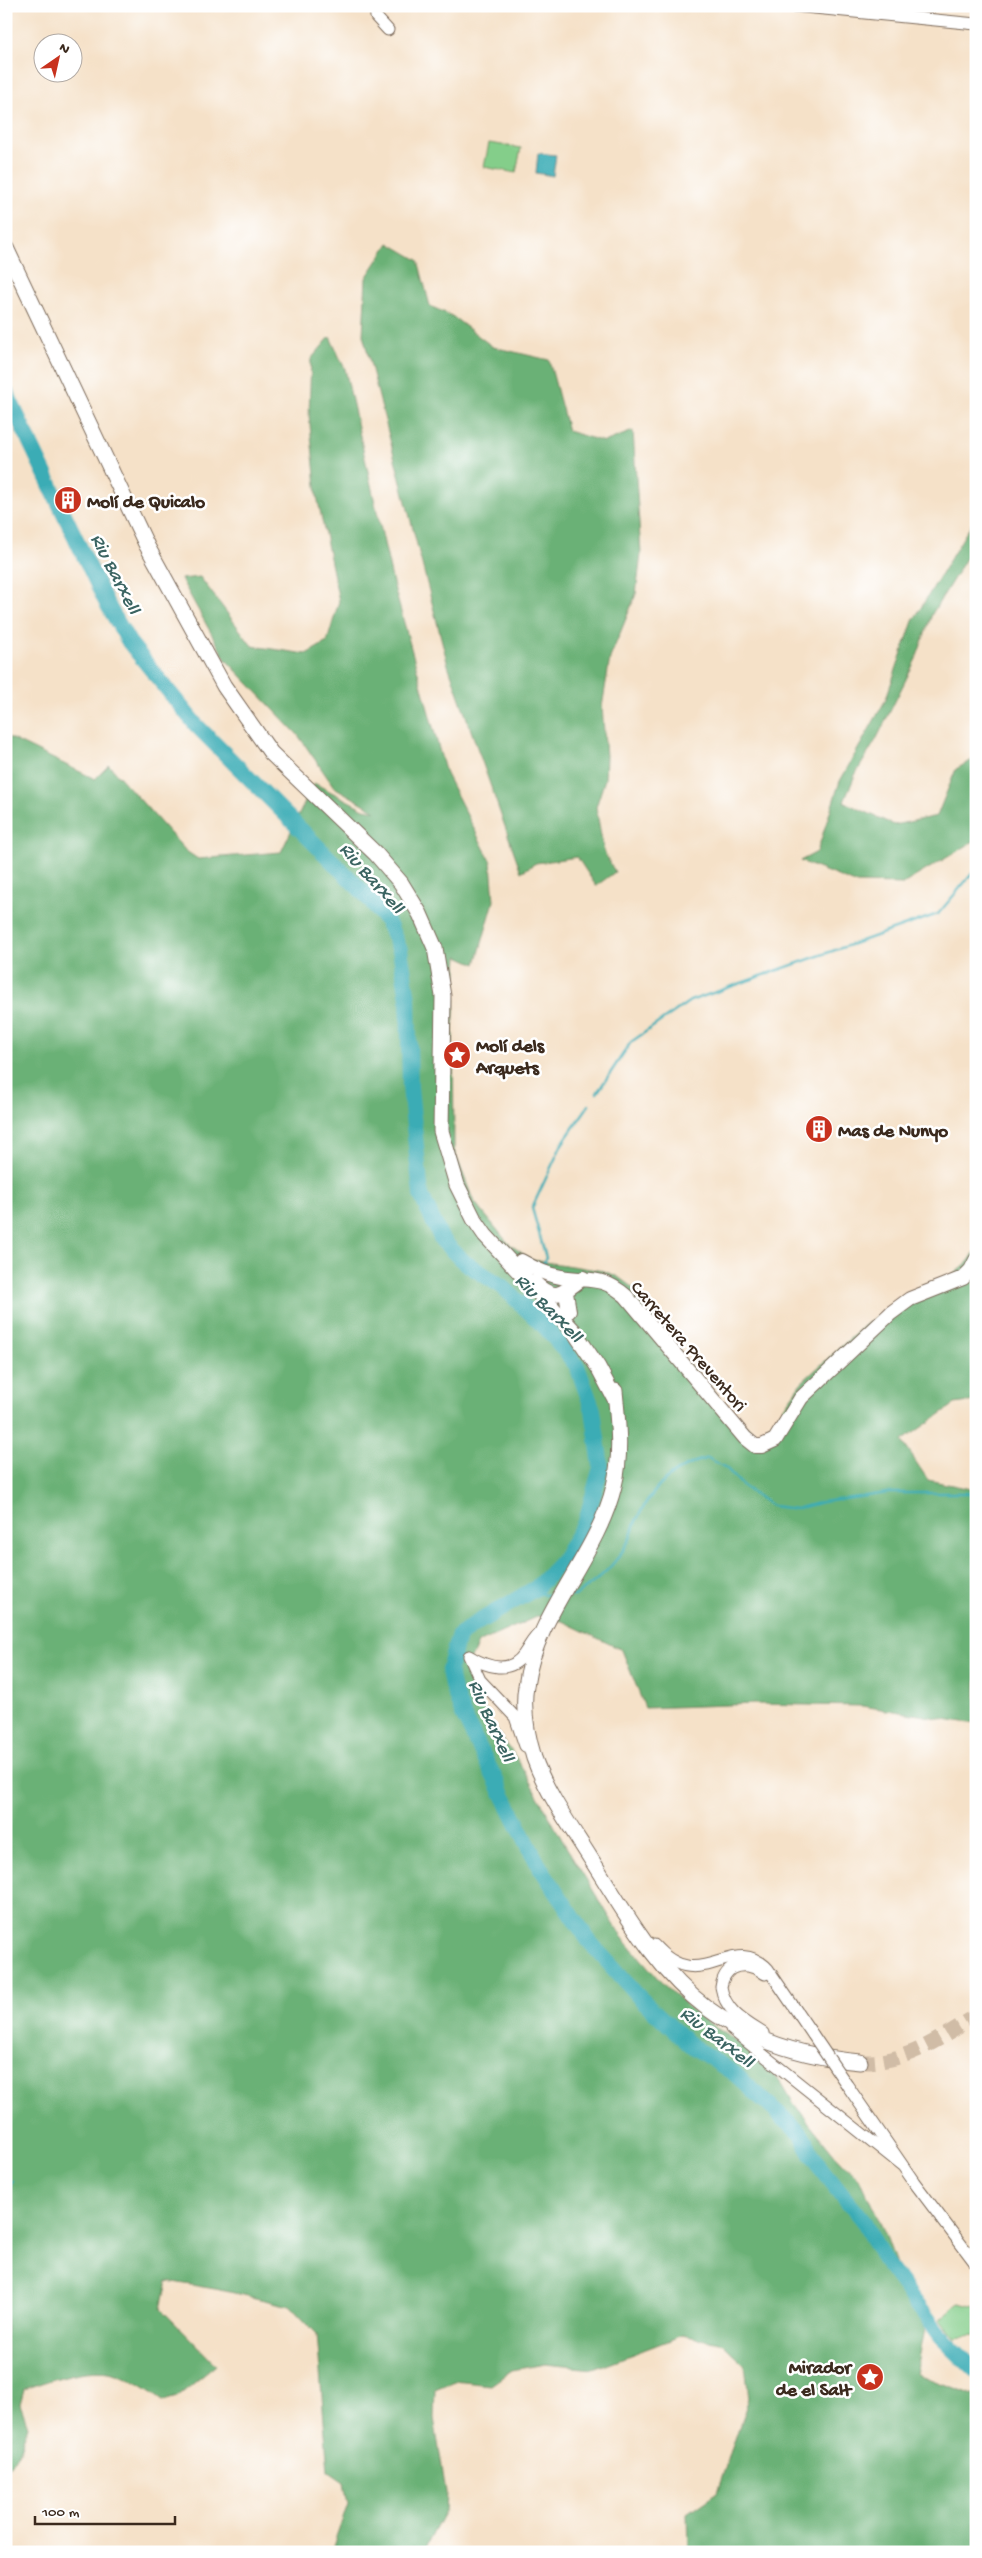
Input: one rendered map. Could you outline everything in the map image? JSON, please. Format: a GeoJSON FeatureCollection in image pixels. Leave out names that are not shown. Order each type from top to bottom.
{"type":"FeatureCollection","features":[{"type":"Feature","properties":{"kind":"main road"},"geometry":{"type":"LineString","coordinates":[[7,249],[147,546],[224,686],[250,726],[271,753],[376,854],[401,883],[420,914],[434,948],[441,980],[444,1015],[443,1120],[441,1131],[465,1203],[485,1235],[519,1266],[573,1330],[598,1367],[616,1401]]}},
{"type":"Feature","properties":{"kind":"main road"},"geometry":{"type":"LineString","coordinates":[[519,1266],[559,1293],[569,1311],[596,1345],[614,1387],[619,1444],[614,1488],[596,1531],[544,1629],[533,1655],[524,1698],[526,1727],[534,1758],[559,1808],[623,1911],[661,1964],[707,2008],[742,2029],[786,2048],[823,2058],[860,2062]]}},
{"type":"Feature","properties":{"kind":"street"},"geometry":{"type":"LineString","coordinates":[[375,6],[376,17],[388,30]]}},
{"type":"Feature","properties":{"kind":"street"},"geometry":{"type":"LineString","coordinates":[[794,6],[976,24]]}},
{"type":"Feature","properties":{"kind":"street","name":"Carretera Preventori"},"geometry":{"type":"LineString","coordinates":[[519,1266],[561,1278],[599,1280],[613,1285],[626,1296],[745,1438],[755,1446],[762,1446],[775,1440],[781,1433],[801,1398],[891,1313],[910,1299],[963,1278],[971,1270],[976,1260]]}},
{"type":"Feature","properties":{"kind":"street"},"geometry":{"type":"LineString","coordinates":[[559,1293],[554,1282],[561,1278]]}},
{"type":"Feature","properties":{"kind":"street"},"geometry":{"type":"LineString","coordinates":[[573,1330],[569,1318],[551,1299],[583,1278]]}},
{"type":"Feature","properties":{"kind":"street"},"geometry":{"type":"LineString","coordinates":[[534,1758],[525,1746],[515,1718],[508,1708],[491,1694],[480,1680],[469,1656],[484,1665],[502,1668],[515,1663],[524,1654],[532,1638],[544,1629]]}},
{"type":"Feature","properties":{"kind":"street"},"geometry":{"type":"LineString","coordinates":[[480,1680],[485,1671],[493,1668]]}},
{"type":"Feature","properties":{"kind":"street"},"geometry":{"type":"LineString","coordinates":[[623,1911],[660,1951],[677,1964],[700,1967],[731,1957],[748,1956],[763,1964],[904,2167],[976,2264]]}},
{"type":"Feature","properties":{"kind":"street"},"geometry":{"type":"LineString","coordinates":[[776,1983],[754,1966],[743,1964],[731,1970],[724,1977],[721,1986],[724,1999],[736,2015],[786,2048]]}},
{"type":"Feature","properties":{"kind":"street"},"geometry":{"type":"LineString","coordinates":[[707,2008],[904,2167]]}},
{"type":"Feature","properties":{"kind":"green space"},"geometry":{"type":"Polygon","coordinates":[[[489,143],[521,148],[516,173],[484,167],[489,143]]]}},
{"type":"Feature","properties":{"kind":"green space"},"geometry":{"type":"Polygon","coordinates":[[[389,243],[418,260],[430,306],[452,316],[493,347],[549,360],[568,431],[604,442],[633,431],[641,554],[636,594],[610,658],[602,707],[606,756],[605,779],[596,807],[604,852],[615,872],[596,886],[577,857],[536,863],[521,872],[448,665],[363,335],[366,278],[389,243]]]}},
{"type":"Feature","properties":{"kind":"green space"},"geometry":{"type":"Polygon","coordinates":[[[330,337],[345,369],[393,583],[446,774],[491,862],[494,901],[476,964],[458,956],[453,1029],[454,1150],[473,1200],[508,1243],[532,1260],[604,1271],[618,1277],[640,1293],[684,1358],[734,1415],[757,1435],[770,1426],[801,1383],[864,1326],[921,1287],[947,1280],[968,1262],[976,1251],[976,1401],[955,1404],[902,1441],[928,1480],[976,1490],[976,1724],[862,1706],[755,1704],[645,1708],[622,1650],[562,1621],[538,1616],[478,1643],[467,1667],[474,1690],[494,1726],[519,1762],[565,1845],[622,1937],[662,1983],[696,2014],[739,2043],[781,2082],[794,2104],[835,2155],[861,2182],[885,2233],[903,2284],[926,2324],[916,2374],[976,2396],[976,2552],[688,2552],[687,2513],[717,2492],[749,2398],[745,2365],[723,2344],[683,2335],[593,2369],[545,2364],[512,2370],[491,2385],[454,2381],[435,2389],[434,2418],[446,2492],[445,2511],[423,2552],[331,2552],[348,2504],[344,2482],[328,2471],[317,2334],[290,2306],[221,2290],[167,2281],[161,2309],[216,2365],[177,2397],[163,2401],[130,2380],[108,2372],[98,2371],[54,2379],[24,2389],[20,2404],[28,2426],[19,2451],[6,2471],[6,736],[95,779],[109,765],[186,851],[198,859],[281,852],[314,783],[364,809],[376,811],[334,787],[298,735],[226,660],[181,579],[200,577],[252,646],[306,654],[327,642],[339,601],[317,496],[309,415],[311,359],[330,337]]]}},
{"type":"Feature","properties":{"kind":"green space"},"geometry":{"type":"Polygon","coordinates":[[[976,516],[976,542],[932,614],[916,659],[876,740],[855,775],[844,802],[894,825],[937,816],[956,769],[976,758],[976,840],[903,884],[855,883],[800,861],[817,852],[840,781],[885,701],[913,621],[976,516]]]}},
{"type":"Feature","properties":{"kind":"green space"},"geometry":{"type":"Polygon","coordinates":[[[959,2303],[976,2307],[976,2335],[954,2337],[940,2319],[959,2303]]]}},
{"type":"Feature","properties":{"kind":"water"},"geometry":{"type":"Polygon","coordinates":[[[538,153],[556,155],[553,176],[536,173],[538,153]]]}},
{"type":"Feature","properties":{"kind":"waterway","name":"Riu Barxell"},"geometry":{"type":"LineString","coordinates":[[6,392],[106,602],[129,642],[196,725],[366,895],[388,923],[400,950],[408,999],[410,1087],[421,1195],[442,1240],[464,1262],[503,1287],[546,1328],[577,1366],[593,1410],[601,1467],[586,1521],[562,1561],[536,1588],[470,1627],[458,1637],[449,1670],[452,1686],[463,1715],[538,1864],[589,1941],[638,1996],[689,2044],[735,2074],[801,2134],[819,2166],[864,2222],[885,2262],[944,2340],[976,2371]]}},
{"type":"Feature","properties":{"kind":"waterway"},"geometry":{"type":"LineString","coordinates":[[597,1093],[631,1042],[690,1001],[938,914],[976,869]]}},
{"type":"Feature","properties":{"kind":"waterway"},"geometry":{"type":"LineString","coordinates":[[542,1266],[546,1258],[532,1208],[562,1144],[589,1105]]}},
{"type":"Feature","properties":{"kind":"waterway"},"geometry":{"type":"LineString","coordinates":[[521,1304],[529,1290]]}},
{"type":"Feature","properties":{"kind":"waterway"},"geometry":{"type":"LineString","coordinates":[[571,1596],[575,1596],[591,1584],[617,1559],[629,1540],[642,1509],[665,1480],[684,1467],[708,1458],[726,1468],[743,1486],[772,1506],[796,1509],[822,1502],[888,1493],[976,1493]]}},
{"type":"Feature","properties":{"kind":"waterway"},"geometry":{"type":"LineString","coordinates":[[530,1592],[552,1596]]}},
{"type":"Feature","properties":{"kind":"waterway"},"geometry":{"type":"LineString","coordinates":[[6,2194],[12,2181]]}},
{"type":"Feature","properties":{"kind":"tunnel"},"geometry":{"type":"LineString","coordinates":[[860,2062],[876,2062],[907,2054],[935,2041],[976,2016]]}},
{"type":"Feature","properties":{"kind":"place","name":"Molí de Quicalo"},"geometry":{"type":"Point","coordinates":[68,500]}},
{"type":"Feature","properties":{"kind":"place","name":"Molí dels Arquets"},"geometry":{"type":"Point","coordinates":[457,1055]}},
{"type":"Feature","properties":{"kind":"place","name":"Mas de Nunyo"},"geometry":{"type":"Point","coordinates":[819,1129]}},
{"type":"Feature","properties":{"kind":"place","name":"Mirador de el Salt"},"geometry":{"type":"Point","coordinates":[870,2377]}}]}
